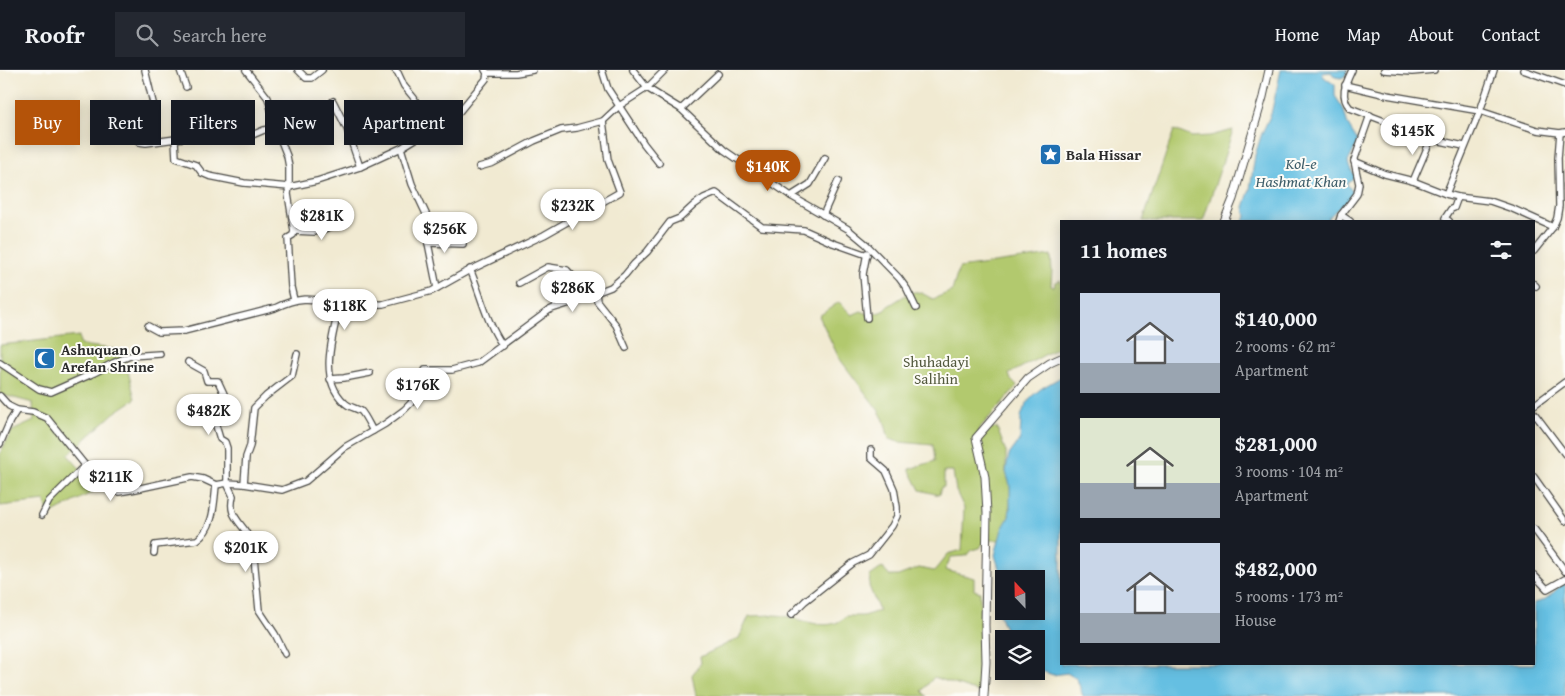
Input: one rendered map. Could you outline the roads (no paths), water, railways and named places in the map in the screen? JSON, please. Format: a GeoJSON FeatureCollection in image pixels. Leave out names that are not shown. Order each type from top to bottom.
{"type":"FeatureCollection","features":[{"type":"Feature","properties":{"kind":"street"},"geometry":{"type":"LineString","coordinates":[[145,70],[152,100]]}},
{"type":"Feature","properties":{"kind":"street"},"geometry":{"type":"LineString","coordinates":[[180,70],[186,87]]}},
{"type":"Feature","properties":{"kind":"street"},"geometry":{"type":"LineString","coordinates":[[246,70],[269,100]]}},
{"type":"Feature","properties":{"kind":"street"},"geometry":{"type":"LineString","coordinates":[[298,70],[306,78],[312,78],[322,70]]}},
{"type":"Feature","properties":{"kind":"street"},"geometry":{"type":"LineString","coordinates":[[395,70],[415,100]]}},
{"type":"Feature","properties":{"kind":"street"},"geometry":{"type":"LineString","coordinates":[[463,106],[486,79],[486,71],[516,73],[533,70]]}},
{"type":"Feature","properties":{"kind":"street"},"geometry":{"type":"LineString","coordinates":[[602,70],[608,89],[644,144],[659,163]]}},
{"type":"Feature","properties":{"kind":"street"},"geometry":{"type":"LineString","coordinates":[[633,70],[646,88],[681,109],[724,150],[791,196],[848,229],[868,245],[899,278],[907,289],[916,308]]}},
{"type":"Feature","properties":{"kind":"street"},"geometry":{"type":"LineString","coordinates":[[654,70],[659,77]]}},
{"type":"Feature","properties":{"kind":"street"},"geometry":{"type":"LineString","coordinates":[[479,167],[493,163],[534,141],[561,130],[603,121],[619,106],[646,88],[665,70]]}},
{"type":"Feature","properties":{"kind":"street"},"geometry":{"type":"LineString","coordinates":[[1224,220],[1233,199],[1269,70]]}},
{"type":"Feature","properties":{"kind":"street"},"geometry":{"type":"LineString","coordinates":[[1352,70],[1344,96],[1350,108],[1431,139],[1464,146]]}},
{"type":"Feature","properties":{"kind":"street"},"geometry":{"type":"LineString","coordinates":[[1384,70],[1412,72],[1434,70]]}},
{"type":"Feature","properties":{"kind":"street"},"geometry":{"type":"LineString","coordinates":[[1446,194],[1462,157],[1464,146],[1480,111],[1494,70]]}},
{"type":"Feature","properties":{"kind":"street"},"geometry":{"type":"LineString","coordinates":[[1523,70],[1565,85]]}},
{"type":"Feature","properties":{"kind":"street"},"geometry":{"type":"LineString","coordinates":[[681,109],[718,74]]}},
{"type":"Feature","properties":{"kind":"street"},"geometry":{"type":"LineString","coordinates":[[1346,85],[1387,95],[1480,111],[1537,130],[1562,132],[1558,158],[1562,206],[1553,226],[1535,251]]}},
{"type":"Feature","properties":{"kind":"street"},"geometry":{"type":"LineString","coordinates":[[334,104],[347,129],[360,167]]}},
{"type":"Feature","properties":{"kind":"street"},"geometry":{"type":"LineString","coordinates":[[1340,218],[1357,194],[1359,184],[1354,161],[1370,115]]}},
{"type":"Feature","properties":{"kind":"street"},"geometry":{"type":"LineString","coordinates":[[148,326],[159,332],[184,331],[275,308],[304,298],[356,305],[383,304],[437,288],[470,269],[544,235],[620,192],[608,160],[603,121]]}},
{"type":"Feature","properties":{"kind":"street"},"geometry":{"type":"LineString","coordinates":[[1413,182],[1431,139]]}},
{"type":"Feature","properties":{"kind":"street"},"geometry":{"type":"LineString","coordinates":[[175,145],[176,158],[196,165],[202,173],[209,176],[244,183],[290,187],[317,181],[360,167],[407,145]]}},
{"type":"Feature","properties":{"kind":"street"},"geometry":{"type":"LineString","coordinates":[[283,145],[287,156],[290,187],[288,194],[294,231],[293,235],[288,238],[294,300]]}},
{"type":"Feature","properties":{"kind":"street"},"geometry":{"type":"LineString","coordinates":[[402,148],[412,184],[427,216],[428,243],[437,288]]}},
{"type":"Feature","properties":{"kind":"street"},"geometry":{"type":"LineString","coordinates":[[791,196],[810,184],[825,158]]}},
{"type":"Feature","properties":{"kind":"street"},"geometry":{"type":"LineString","coordinates":[[1354,161],[1385,174],[1446,194],[1490,201],[1553,226]]}},
{"type":"Feature","properties":{"kind":"street"},"geometry":{"type":"LineString","coordinates":[[823,215],[838,181]]}},
{"type":"Feature","properties":{"kind":"street"},"geometry":{"type":"LineString","coordinates":[[0,396],[8,406],[17,410],[33,412],[47,418],[85,465],[110,491],[118,492],[192,478],[203,479],[216,485],[227,483],[244,484],[282,490],[300,484],[345,448],[404,410],[411,403],[425,370],[452,370],[478,363],[555,307],[569,304],[577,299],[612,287],[648,252],[670,222],[680,218],[704,198],[716,193],[762,227],[804,230],[867,255]]}},
{"type":"Feature","properties":{"kind":"street"},"geometry":{"type":"LineString","coordinates":[[1448,220],[1445,218],[1451,208],[1454,208],[1458,197]]}},
{"type":"Feature","properties":{"kind":"street"},"geometry":{"type":"LineString","coordinates":[[294,231],[315,232],[345,222]]}},
{"type":"Feature","properties":{"kind":"street"},"geometry":{"type":"LineString","coordinates":[[428,243],[463,244]]}},
{"type":"Feature","properties":{"kind":"street"},"geometry":{"type":"LineString","coordinates":[[867,318],[863,274],[868,245]]}},
{"type":"Feature","properties":{"kind":"street"},"geometry":{"type":"LineString","coordinates":[[519,284],[548,267],[567,270],[593,294],[616,325],[626,348]]}},
{"type":"Feature","properties":{"kind":"street"},"geometry":{"type":"LineString","coordinates":[[470,269],[490,324],[503,346]]}},
{"type":"Feature","properties":{"kind":"street"},"geometry":{"type":"LineString","coordinates":[[340,303],[332,338],[329,366],[330,379],[334,391],[344,403],[361,412],[373,431]]}},
{"type":"Feature","properties":{"kind":"street"},"geometry":{"type":"LineString","coordinates":[[0,363],[39,389],[51,392],[130,356],[160,354]]}},
{"type":"Feature","properties":{"kind":"street"},"geometry":{"type":"LineString","coordinates":[[244,484],[246,457],[250,446],[254,408],[292,376],[296,354]]}},
{"type":"Feature","properties":{"kind":"street"},"geometry":{"type":"LineString","coordinates":[[984,696],[986,662],[986,477],[976,438],[1028,378],[1060,358]]}},
{"type":"Feature","properties":{"kind":"street"},"geometry":{"type":"LineString","coordinates":[[188,362],[204,371],[207,382],[218,381],[224,394],[216,401],[214,419],[220,439],[225,442],[228,448],[227,483],[234,496],[231,504],[233,514],[250,538],[253,547],[259,610],[275,634],[284,654]]}},
{"type":"Feature","properties":{"kind":"street"},"geometry":{"type":"LineString","coordinates":[[330,379],[370,373]]}},
{"type":"Feature","properties":{"kind":"street"},"geometry":{"type":"LineString","coordinates":[[1535,404],[1565,382]]}},
{"type":"Feature","properties":{"kind":"street"},"geometry":{"type":"LineString","coordinates":[[0,444],[17,410]]}},
{"type":"Feature","properties":{"kind":"street"},"geometry":{"type":"LineString","coordinates":[[1535,414],[1565,454]]}},
{"type":"Feature","properties":{"kind":"street"},"geometry":{"type":"LineString","coordinates":[[791,614],[853,563],[869,555],[892,526],[897,507],[894,489],[886,471],[872,458],[871,450]]}},
{"type":"Feature","properties":{"kind":"street"},"geometry":{"type":"LineString","coordinates":[[42,515],[49,501],[85,465]]}},
{"type":"Feature","properties":{"kind":"street"},"geometry":{"type":"LineString","coordinates":[[1535,478],[1565,521]]}},
{"type":"Feature","properties":{"kind":"street"},"geometry":{"type":"LineString","coordinates":[[154,553],[154,545],[197,540],[201,537],[210,522],[214,507],[216,485]]}},
{"type":"Feature","properties":{"kind":"street"},"geometry":{"type":"LineString","coordinates":[[1535,530],[1565,571]]}},
{"type":"Feature","properties":{"kind":"street"},"geometry":{"type":"LineString","coordinates":[[1535,576],[1547,589],[1565,579]]}},
{"type":"Feature","properties":{"kind":"water","name":"Kol-e Hashmat Khan"},"geometry":{"type":"Polygon","coordinates":[[[1281,70],[1348,70],[1345,76],[1341,78],[1335,77],[1331,72],[1322,73],[1324,77],[1335,85],[1335,96],[1343,108],[1348,125],[1357,140],[1357,144],[1348,162],[1355,176],[1347,184],[1354,194],[1328,220],[1244,220],[1246,217],[1244,207],[1250,189],[1255,155],[1271,114],[1281,70]]]}},
{"type":"Feature","properties":{"kind":"water"},"geometry":{"type":"Polygon","coordinates":[[[1060,378],[1060,665],[1535,665],[1535,603],[1547,598],[1565,583],[1565,696],[1083,696],[1077,679],[1067,673],[1053,675],[1045,672],[1045,630],[1005,630],[1001,620],[1045,620],[1045,570],[999,570],[995,555],[1002,529],[1009,517],[1010,485],[1006,472],[1007,464],[1009,455],[1020,440],[1021,417],[1024,408],[1032,396],[1060,378]]]}},
{"type":"Feature","properties":{"kind":"place","name":"Bala Hissar"},"geometry":{"type":"Point","coordinates":[1050,154]}},
{"type":"Feature","properties":{"kind":"place","name":"Ashuquan O Arefan Shrine"},"geometry":{"type":"Point","coordinates":[45,358]}},
{"type":"Feature","properties":{"kind":"park label","name":"Shuhadayi Salihin"},"geometry":{"type":"Point","coordinates":[936,370]}}]}
